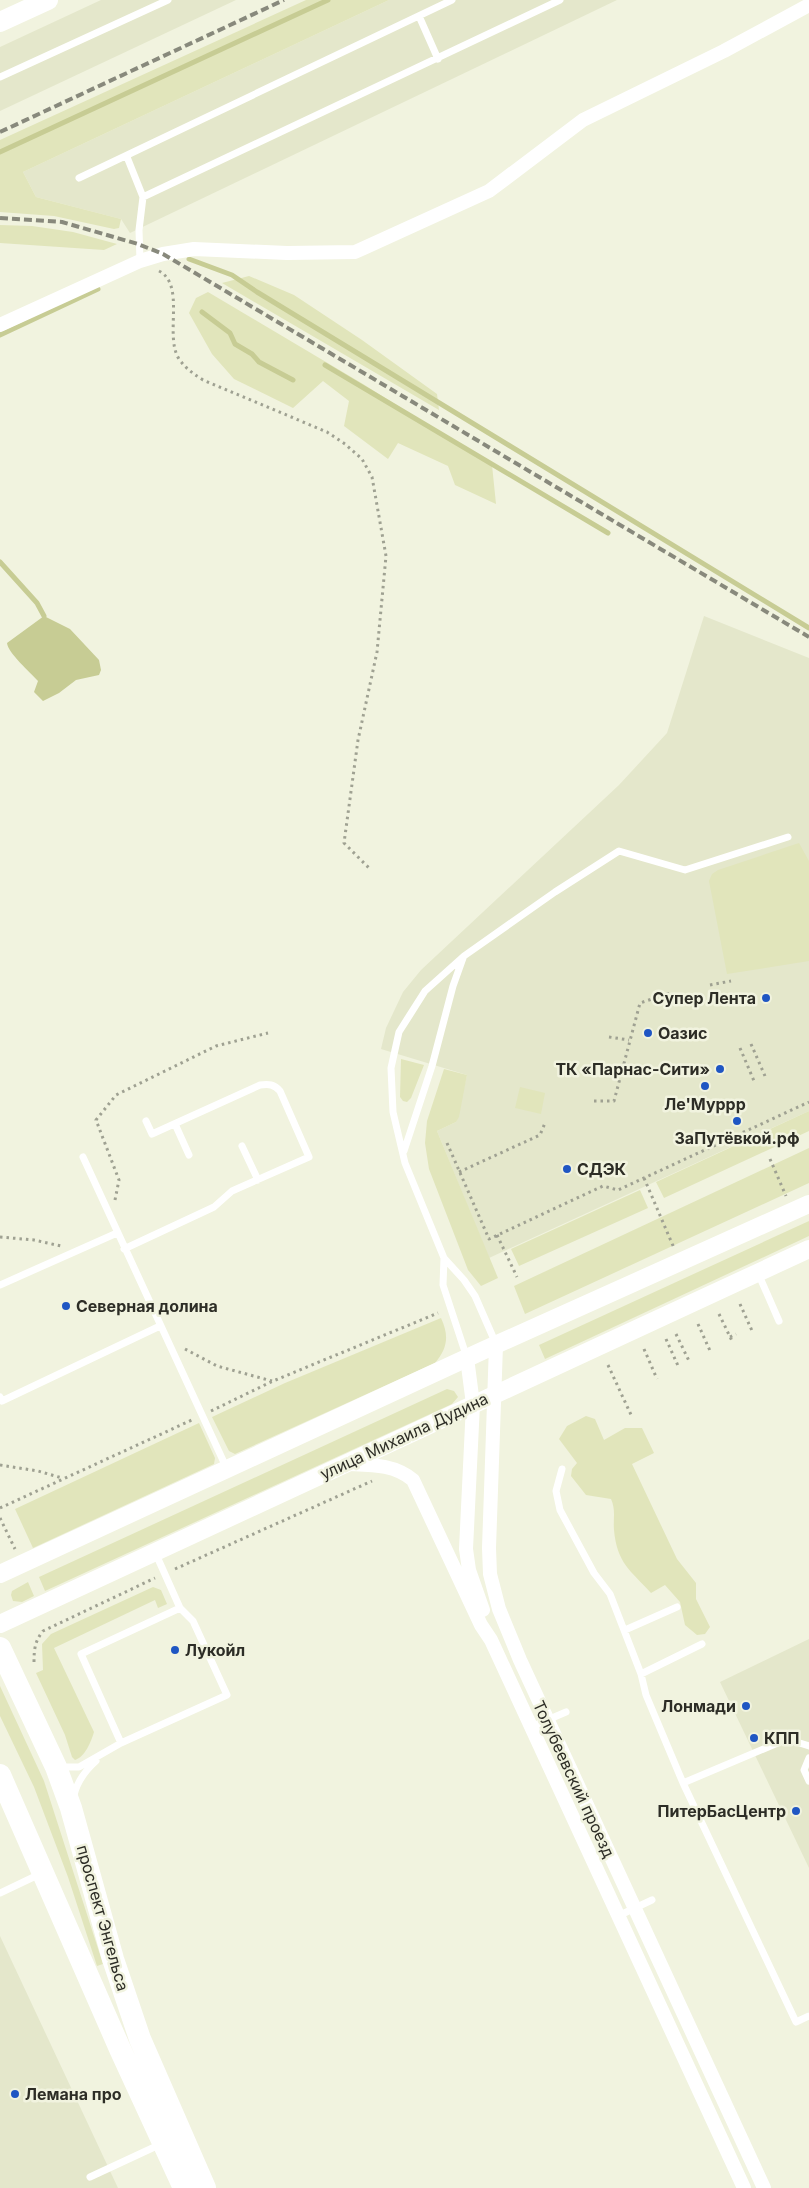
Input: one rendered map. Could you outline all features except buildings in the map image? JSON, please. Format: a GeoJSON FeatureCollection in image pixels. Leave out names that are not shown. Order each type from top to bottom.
{"type":"FeatureCollection","features":[{"type":"Feature","properties":{"kind":"main road"},"geometry":{"type":"LineString","coordinates":[[0,22],[48,0]]}},
{"type":"Feature","properties":{"kind":"main road","name":"проспект Энгельса"},"geometry":{"type":"LineString","coordinates":[[0,1648],[56,1766],[113,1958],[140,2039],[206,2188]]}},
{"type":"Feature","properties":{"kind":"main road","name":"проспект Энгельса"},"geometry":{"type":"LineString","coordinates":[[0,1775],[120,2049],[184,2188]]}},
{"type":"Feature","properties":{"kind":"street"},"geometry":{"type":"LineString","coordinates":[[0,326],[140,261],[163,254],[194,249],[286,253],[355,252],[489,191],[583,120],[724,51],[809,5]]}},
{"type":"Feature","properties":{"kind":"street"},"geometry":{"type":"LineString","coordinates":[[0,1574],[467,1358],[809,1204]]}},
{"type":"Feature","properties":{"kind":"street","name":"улица Михаила Дудина"},"geometry":{"type":"LineString","coordinates":[[0,1624],[809,1249]]}},
{"type":"Feature","properties":{"kind":"street","name":"Толубеевский проезд"},"geometry":{"type":"LineString","coordinates":[[496,1345],[490,1510],[490,1574],[499,1609],[547,1720],[764,2188]]}},
{"type":"Feature","properties":{"kind":"street","name":"Толубеевский проезд"},"geometry":{"type":"LineString","coordinates":[[467,1358],[473,1404],[466,1549],[470,1570],[487,1621],[491,1640]]}},
{"type":"Feature","properties":{"kind":"street","name":"Толубеевский проезд"},"geometry":{"type":"LineString","coordinates":[[344,1464],[393,1469],[403,1472],[413,1480],[481,1625],[491,1640],[744,2188]]}},
{"type":"Feature","properties":{"kind":"lane"},"geometry":{"type":"LineString","coordinates":[[0,77],[168,0]]}},
{"type":"Feature","properties":{"kind":"lane"},"geometry":{"type":"LineString","coordinates":[[79,178],[127,157],[452,0]]}},
{"type":"Feature","properties":{"kind":"lane"},"geometry":{"type":"LineString","coordinates":[[143,197],[560,0]]}},
{"type":"Feature","properties":{"kind":"lane"},"geometry":{"type":"LineString","coordinates":[[419,16],[438,59]]}},
{"type":"Feature","properties":{"kind":"lane"},"geometry":{"type":"LineString","coordinates":[[127,157],[143,197],[139,230],[140,261]]}},
{"type":"Feature","properties":{"kind":"lane"},"geometry":{"type":"LineString","coordinates":[[496,1345],[475,1296],[464,1280],[444,1258],[405,1162],[392,1104],[391,1068],[399,1032],[425,991],[464,956],[555,892],[619,851],[685,870],[788,838]]}},
{"type":"Feature","properties":{"kind":"lane"},"geometry":{"type":"LineString","coordinates":[[404,1152],[432,1066],[453,986],[464,956]]}},
{"type":"Feature","properties":{"kind":"lane"},"geometry":{"type":"LineString","coordinates":[[124,1249],[214,1207],[232,1191],[309,1157],[280,1091],[275,1086],[260,1085],[152,1134],[146,1122]]}},
{"type":"Feature","properties":{"kind":"lane"},"geometry":{"type":"LineString","coordinates":[[175,1124],[189,1155]]}},
{"type":"Feature","properties":{"kind":"lane"},"geometry":{"type":"LineString","coordinates":[[242,1146],[258,1180]]}},
{"type":"Feature","properties":{"kind":"lane"},"geometry":{"type":"LineString","coordinates":[[83,1158],[116,1233],[227,1469]]}},
{"type":"Feature","properties":{"kind":"lane"},"geometry":{"type":"LineString","coordinates":[[0,1285],[116,1233]]}},
{"type":"Feature","properties":{"kind":"lane"},"geometry":{"type":"LineString","coordinates":[[444,1258],[443,1286],[467,1358]]}},
{"type":"Feature","properties":{"kind":"lane"},"geometry":{"type":"LineString","coordinates":[[758,1273],[779,1321]]}},
{"type":"Feature","properties":{"kind":"lane"},"geometry":{"type":"LineString","coordinates":[[0,1397],[2,1401],[160,1326]]}},
{"type":"Feature","properties":{"kind":"lane"},"geometry":{"type":"LineString","coordinates":[[562,1468],[556,1491],[560,1510],[594,1573],[610,1594],[641,1674],[646,1695],[683,1783],[796,2022],[809,2016]]}},
{"type":"Feature","properties":{"kind":"lane"},"geometry":{"type":"LineString","coordinates":[[56,1766],[79,1767],[121,1743],[227,1695],[193,1621],[180,1608],[155,1552]]}},
{"type":"Feature","properties":{"kind":"lane"},"geometry":{"type":"LineString","coordinates":[[625,1630],[677,1607]]}},
{"type":"Feature","properties":{"kind":"lane"},"geometry":{"type":"LineString","coordinates":[[121,1743],[81,1654],[180,1608]]}},
{"type":"Feature","properties":{"kind":"lane"},"geometry":{"type":"LineString","coordinates":[[641,1674],[702,1644]]}},
{"type":"Feature","properties":{"kind":"lane"},"geometry":{"type":"LineString","coordinates":[[531,1727],[566,1712]]}},
{"type":"Feature","properties":{"kind":"lane"},"geometry":{"type":"LineString","coordinates":[[683,1783],[788,1739],[809,1746]]}},
{"type":"Feature","properties":{"kind":"lane"},"geometry":{"type":"LineString","coordinates":[[70,1808],[76,1788],[89,1768],[102,1755]]}},
{"type":"Feature","properties":{"kind":"lane"},"geometry":{"type":"LineString","coordinates":[[809,1758],[804,1770],[809,1781]]}},
{"type":"Feature","properties":{"kind":"lane"},"geometry":{"type":"LineString","coordinates":[[0,1893],[44,1873]]}},
{"type":"Feature","properties":{"kind":"lane"},"geometry":{"type":"LineString","coordinates":[[618,1916],[652,1900]]}},
{"type":"Feature","properties":{"kind":"lane"},"geometry":{"type":"LineString","coordinates":[[90,2177],[163,2143]]}},
{"type":"Feature","properties":{"kind":"path"},"geometry":{"type":"LineString","coordinates":[[140,261],[163,273],[172,287],[173,338],[178,358],[189,371],[203,380],[327,432],[346,444],[362,459],[372,477],[386,556],[377,652],[358,740],[344,842],[369,868]]}},
{"type":"Feature","properties":{"kind":"path"},"geometry":{"type":"LineString","coordinates":[[710,985],[731,981]]}},
{"type":"Feature","properties":{"kind":"path"},"geometry":{"type":"LineString","coordinates":[[594,1101],[614,1101],[640,1003],[670,993]]}},
{"type":"Feature","properties":{"kind":"path"},"geometry":{"type":"LineString","coordinates":[[111,1220],[119,1180],[96,1120],[116,1095],[216,1046],[268,1033]]}},
{"type":"Feature","properties":{"kind":"path"},"geometry":{"type":"LineString","coordinates":[[609,1037],[629,1040]]}},
{"type":"Feature","properties":{"kind":"path"},"geometry":{"type":"LineString","coordinates":[[751,1044],[765,1076]]}},
{"type":"Feature","properties":{"kind":"path"},"geometry":{"type":"LineString","coordinates":[[740,1048],[754,1081]]}},
{"type":"Feature","properties":{"kind":"path"},"geometry":{"type":"LineString","coordinates":[[447,1143],[489,1239],[603,1186],[618,1190],[809,1102]]}},
{"type":"Feature","properties":{"kind":"path"},"geometry":{"type":"LineString","coordinates":[[459,1172],[540,1135],[545,1122]]}},
{"type":"Feature","properties":{"kind":"path"},"geometry":{"type":"LineString","coordinates":[[770,1159],[786,1196]]}},
{"type":"Feature","properties":{"kind":"path"},"geometry":{"type":"LineString","coordinates":[[644,1178],[674,1248]]}},
{"type":"Feature","properties":{"kind":"path"},"geometry":{"type":"LineString","coordinates":[[497,1235],[517,1277]]}},
{"type":"Feature","properties":{"kind":"path"},"geometry":{"type":"LineString","coordinates":[[0,1237],[34,1240],[79,1250]]}},
{"type":"Feature","properties":{"kind":"path"},"geometry":{"type":"LineString","coordinates":[[740,1304],[754,1333]]}},
{"type":"Feature","properties":{"kind":"path"},"geometry":{"type":"LineString","coordinates":[[0,1508],[273,1381],[438,1313]]}},
{"type":"Feature","properties":{"kind":"path"},"geometry":{"type":"LineString","coordinates":[[719,1314],[733,1343]]}},
{"type":"Feature","properties":{"kind":"path"},"geometry":{"type":"LineString","coordinates":[[698,1324],[711,1353]]}},
{"type":"Feature","properties":{"kind":"path"},"geometry":{"type":"LineString","coordinates":[[676,1334],[690,1363]]}},
{"type":"Feature","properties":{"kind":"path"},"geometry":{"type":"LineString","coordinates":[[730,1337],[736,1334]]}},
{"type":"Feature","properties":{"kind":"path"},"geometry":{"type":"LineString","coordinates":[[666,1338],[679,1368]]}},
{"type":"Feature","properties":{"kind":"path"},"geometry":{"type":"LineString","coordinates":[[167,1340],[217,1366],[273,1381]]}},
{"type":"Feature","properties":{"kind":"path"},"geometry":{"type":"LineString","coordinates":[[644,1349],[657,1379]]}},
{"type":"Feature","properties":{"kind":"path"},"geometry":{"type":"LineString","coordinates":[[608,1365],[632,1417]]}},
{"type":"Feature","properties":{"kind":"path"},"geometry":{"type":"LineString","coordinates":[[0,1465],[38,1471],[63,1478]]}},
{"type":"Feature","properties":{"kind":"path"},"geometry":{"type":"LineString","coordinates":[[34,1662],[36,1639],[43,1631],[164,1573],[377,1480]]}},
{"type":"Feature","properties":{"kind":"path"},"geometry":{"type":"LineString","coordinates":[[0,1518],[15,1549]]}},
{"type":"Feature","properties":{"kind":"shaded area"},"geometry":{"type":"Polygon","coordinates":[[[101,0],[236,0],[0,111],[0,47],[101,0]]]}},
{"type":"Feature","properties":{"kind":"shaded area"},"geometry":{"type":"Polygon","coordinates":[[[306,0],[389,0],[23,172],[36,197],[121,219],[119,228],[114,229],[54,216],[0,212],[0,140],[306,0]]]}},
{"type":"Feature","properties":{"kind":"shaded area"},"geometry":{"type":"Polygon","coordinates":[[[389,0],[617,0],[130,233],[121,219],[36,197],[23,172],[389,0]]]}},
{"type":"Feature","properties":{"kind":"shaded area"},"geometry":{"type":"Polygon","coordinates":[[[0,225],[32,226],[73,232],[117,244],[104,250],[0,243],[0,225]]]}},
{"type":"Feature","properties":{"kind":"shaded area"},"geometry":{"type":"Polygon","coordinates":[[[249,276],[294,295],[362,340],[437,394],[439,410],[222,283],[249,276]]]}},
{"type":"Feature","properties":{"kind":"shaded area"},"geometry":{"type":"Polygon","coordinates":[[[208,292],[363,384],[492,465],[496,504],[455,485],[448,466],[398,443],[388,459],[344,426],[349,401],[323,381],[293,408],[234,379],[212,354],[189,313],[196,298],[208,292]]]}},
{"type":"Feature","properties":{"kind":"shaded area"},"geometry":{"type":"Polygon","coordinates":[[[44,616],[70,629],[99,660],[101,670],[99,675],[76,680],[59,693],[43,701],[34,692],[38,681],[15,657],[7,643],[44,616]]]}},
{"type":"Feature","properties":{"kind":"shaded area"},"geometry":{"type":"Polygon","coordinates":[[[704,616],[809,658],[809,1111],[489,1258],[437,1131],[456,1122],[467,1075],[381,1049],[386,1028],[403,992],[421,970],[619,785],[667,733],[704,616]]]}},
{"type":"Feature","properties":{"kind":"shaded area"},"geometry":{"type":"Polygon","coordinates":[[[799,843],[809,861],[809,961],[727,974],[709,881],[712,874],[718,870],[799,843]]]}},
{"type":"Feature","properties":{"kind":"shaded area"},"geometry":{"type":"Polygon","coordinates":[[[401,1059],[424,1065],[411,1098],[407,1102],[403,1101],[400,1097],[401,1059]]]}},
{"type":"Feature","properties":{"kind":"shaded area"},"geometry":{"type":"Polygon","coordinates":[[[444,1069],[467,1075],[459,1117],[456,1122],[437,1131],[498,1278],[481,1286],[468,1270],[429,1169],[425,1143],[427,1121],[444,1069]]]}},
{"type":"Feature","properties":{"kind":"shaded area"},"geometry":{"type":"Polygon","coordinates":[[[520,1087],[545,1093],[541,1114],[515,1108],[520,1087]]]}},
{"type":"Feature","properties":{"kind":"shaded area"},"geometry":{"type":"Polygon","coordinates":[[[809,1111],[809,1131],[664,1198],[656,1182],[809,1111]]]}},
{"type":"Feature","properties":{"kind":"shaded area"},"geometry":{"type":"Polygon","coordinates":[[[809,1148],[809,1183],[525,1314],[514,1286],[809,1148]]]}},
{"type":"Feature","properties":{"kind":"shaded area"},"geometry":{"type":"Polygon","coordinates":[[[640,1190],[648,1208],[519,1266],[511,1249],[640,1190]]]}},
{"type":"Feature","properties":{"kind":"shaded area"},"geometry":{"type":"Polygon","coordinates":[[[809,1221],[809,1236],[545,1359],[539,1345],[809,1221]]]}},
{"type":"Feature","properties":{"kind":"shaded area"},"geometry":{"type":"Polygon","coordinates":[[[441,1318],[446,1341],[443,1352],[435,1363],[235,1454],[229,1451],[212,1417],[285,1383],[441,1318]]]}},
{"type":"Feature","properties":{"kind":"shaded area"},"geometry":{"type":"Polygon","coordinates":[[[447,1389],[454,1391],[458,1397],[452,1404],[45,1591],[39,1577],[447,1389]]]}},
{"type":"Feature","properties":{"kind":"shaded area"},"geometry":{"type":"Polygon","coordinates":[[[586,1416],[595,1419],[604,1440],[625,1428],[642,1428],[654,1453],[632,1464],[677,1559],[696,1583],[696,1599],[710,1627],[705,1634],[697,1635],[685,1625],[680,1602],[665,1585],[651,1593],[631,1572],[618,1551],[611,1499],[586,1495],[571,1476],[572,1469],[577,1463],[559,1439],[567,1426],[586,1416]]]}},
{"type":"Feature","properties":{"kind":"shaded area"},"geometry":{"type":"Polygon","coordinates":[[[199,1423],[215,1458],[214,1464],[33,1548],[15,1509],[199,1423]]]}},
{"type":"Feature","properties":{"kind":"shaded area"},"geometry":{"type":"Polygon","coordinates":[[[28,1582],[34,1596],[22,1602],[13,1601],[12,1591],[28,1582]]]}},
{"type":"Feature","properties":{"kind":"shaded area"},"geometry":{"type":"Polygon","coordinates":[[[153,1587],[161,1590],[167,1604],[158,1608],[155,1600],[54,1648],[94,1732],[85,1752],[75,1760],[72,1757],[65,1735],[36,1673],[43,1670],[42,1644],[51,1634],[153,1587]]]}},
{"type":"Feature","properties":{"kind":"shaded area","name":"ПитерБасЦентр"},"geometry":{"type":"Polygon","coordinates":[[[809,1639],[809,1868],[720,1682],[809,1639]]]}},
{"type":"Feature","properties":{"kind":"shaded area"},"geometry":{"type":"Polygon","coordinates":[[[0,1686],[44,1781],[103,1964],[97,1966],[68,1877],[34,1787],[0,1716],[0,1686]]]}},
{"type":"Feature","properties":{"kind":"shaded area"},"geometry":{"type":"Polygon","coordinates":[[[0,1936],[118,2188],[0,2188],[0,1936]]]}},
{"type":"Feature","properties":{"kind":"waterway"},"geometry":{"type":"LineString","coordinates":[[0,152],[328,0]]}},
{"type":"Feature","properties":{"kind":"waterway"},"geometry":{"type":"LineString","coordinates":[[189,259],[232,275],[809,628]]}},
{"type":"Feature","properties":{"kind":"waterway"},"geometry":{"type":"LineString","coordinates":[[0,335],[98,289]]}},
{"type":"Feature","properties":{"kind":"waterway"},"geometry":{"type":"LineString","coordinates":[[202,312],[230,333],[235,344],[252,354],[259,362],[293,380]]}},
{"type":"Feature","properties":{"kind":"waterway"},"geometry":{"type":"LineString","coordinates":[[325,365],[608,533]]}},
{"type":"Feature","properties":{"kind":"waterway"},"geometry":{"type":"LineString","coordinates":[[0,562],[37,603],[44,616]]}},
{"type":"Feature","properties":{"kind":"railway"},"geometry":{"type":"LineString","coordinates":[[0,132],[284,0]]}},
{"type":"Feature","properties":{"kind":"railway"},"geometry":{"type":"LineString","coordinates":[[0,218],[62,222],[138,244],[163,254],[809,637]]}},
{"type":"Feature","properties":{"kind":"place","name":"Супер Лента"},"geometry":{"type":"Point","coordinates":[766,998]}},
{"type":"Feature","properties":{"kind":"place","name":"Оазис"},"geometry":{"type":"Point","coordinates":[648,1033]}},
{"type":"Feature","properties":{"kind":"place","name":"ТК «Парнас-Сити»"},"geometry":{"type":"Point","coordinates":[720,1069]}},
{"type":"Feature","properties":{"kind":"place","name":"Ле'Муррр"},"geometry":{"type":"Point","coordinates":[705,1086]}},
{"type":"Feature","properties":{"kind":"place","name":"ЗаПутёвкой.рф"},"geometry":{"type":"Point","coordinates":[737,1121]}},
{"type":"Feature","properties":{"kind":"place","name":"СДЭК"},"geometry":{"type":"Point","coordinates":[567,1169]}},
{"type":"Feature","properties":{"kind":"place","name":"Северная долина"},"geometry":{"type":"Point","coordinates":[66,1306]}},
{"type":"Feature","properties":{"kind":"place","name":"Лукойл"},"geometry":{"type":"Point","coordinates":[175,1650]}},
{"type":"Feature","properties":{"kind":"place","name":"Лонмади"},"geometry":{"type":"Point","coordinates":[746,1706]}},
{"type":"Feature","properties":{"kind":"place","name":"КПП"},"geometry":{"type":"Point","coordinates":[754,1738]}},
{"type":"Feature","properties":{"kind":"place","name":"ПитерБасЦентр"},"geometry":{"type":"Point","coordinates":[796,1811]}},
{"type":"Feature","properties":{"kind":"place","name":"Лемана про"},"geometry":{"type":"Point","coordinates":[15,2094]}}]}
